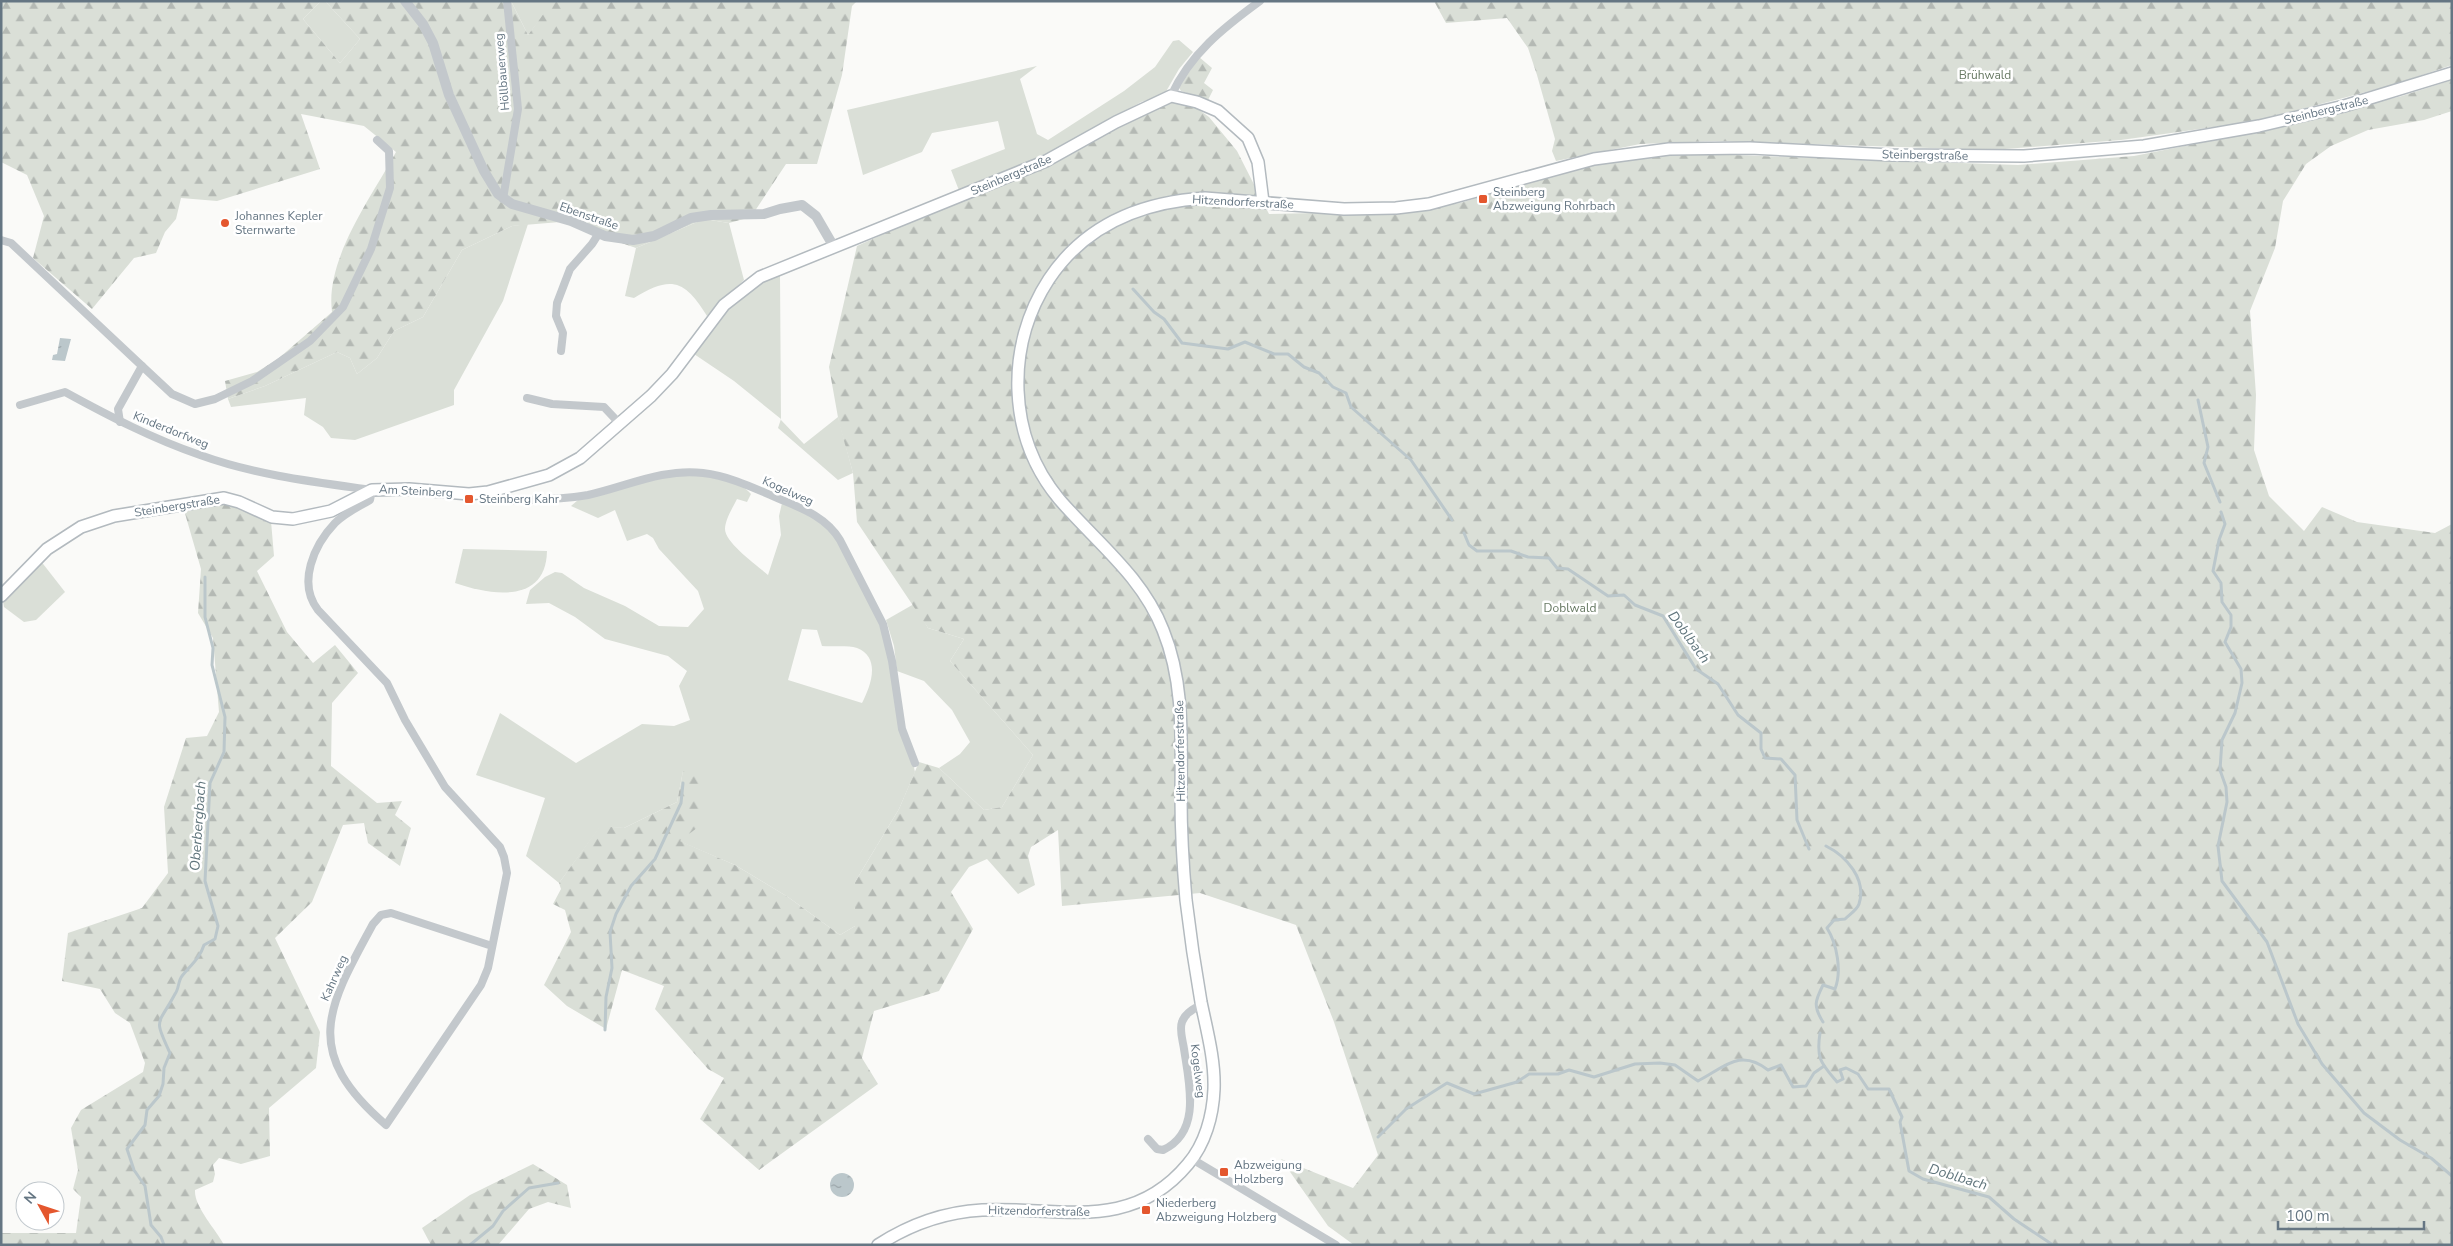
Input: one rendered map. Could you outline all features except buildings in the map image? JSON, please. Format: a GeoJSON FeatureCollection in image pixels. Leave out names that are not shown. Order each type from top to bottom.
{"type":"FeatureCollection","features":[{"type":"Feature","properties":{"kind":"main road","name":"Steinbergstraße"},"geometry":{"type":"LineString","coordinates":[[1396,208],[1429,204],[1594,159],[1669,149],[1750,148],[1892,155],[2024,156],[2144,146],[2269,124],[2344,106],[2452,73]]}},
{"type":"Feature","properties":{"kind":"main road"},"geometry":{"type":"LineString","coordinates":[[1171,96],[1197,102],[1218,111],[1248,138],[1258,162],[1263,202]]}},
{"type":"Feature","properties":{"kind":"main road","name":"Steinbergstraße"},"geometry":{"type":"LineString","coordinates":[[712,319],[733,296],[760,277],[1046,161],[1116,122],[1171,96]]}},
{"type":"Feature","properties":{"kind":"main road","name":"Hitzendorferstraße"},"geometry":{"type":"LineString","coordinates":[[878,1245],[907,1228],[967,1211],[999,1210],[1063,1214],[1106,1211],[1123,1207],[1150,1196],[1163,1188],[1192,1159],[1211,1116],[1214,1091],[1209,1039],[1192,951],[1183,862],[1181,708],[1174,662],[1162,627],[1145,595],[1117,559],[1061,501],[1030,451],[1021,420],[1018,371],[1025,327],[1041,291],[1062,262],[1095,231],[1125,215],[1169,201],[1205,198],[1344,209],[1396,208]]}},
{"type":"Feature","properties":{"kind":"main road","name":"Am Steinberg"},"geometry":{"type":"LineString","coordinates":[[372,490],[409,489],[469,494],[488,492],[534,480],[561,470],[580,458],[620,424],[672,374],[712,319]]}},
{"type":"Feature","properties":{"kind":"main road","name":"Steinbergstraße"},"geometry":{"type":"LineString","coordinates":[[1,596],[46,548],[76,529],[106,518],[224,498],[239,502],[272,517],[293,519],[332,511],[372,490]]}},
{"type":"Feature","properties":{"kind":"street","name":"Ebenstraße"},"geometry":{"type":"LineString","coordinates":[[405,1],[426,30],[453,103],[484,171],[492,186],[503,199],[521,208],[571,221],[620,240],[633,240],[654,236],[691,218],[711,215],[764,214],[780,209],[802,206],[816,216],[834,247]]}},
{"type":"Feature","properties":{"kind":"street","name":"Höllbauerweg"},"geometry":{"type":"LineString","coordinates":[[503,199],[518,109],[507,1]]}},
{"type":"Feature","properties":{"kind":"street"},"geometry":{"type":"LineString","coordinates":[[1171,96],[1182,74],[1200,51],[1225,27],[1260,1]]}},
{"type":"Feature","properties":{"kind":"street"},"geometry":{"type":"LineString","coordinates":[[1,240],[11,244],[172,394],[195,404],[215,399],[252,381],[310,341],[343,308],[371,249],[390,188],[389,151],[377,140]]}},
{"type":"Feature","properties":{"kind":"street"},"geometry":{"type":"LineString","coordinates":[[561,351],[563,333],[556,316],[557,303],[570,269],[599,233]]}},
{"type":"Feature","properties":{"kind":"street","name":"Kinderdorfweg"},"geometry":{"type":"LineString","coordinates":[[142,366],[118,409],[120,422],[200,456],[274,476],[372,490]]}},
{"type":"Feature","properties":{"kind":"street"},"geometry":{"type":"LineString","coordinates":[[20,405],[66,392],[120,422]]}},
{"type":"Feature","properties":{"kind":"street"},"geometry":{"type":"LineString","coordinates":[[527,398],[552,404],[604,407],[620,424]]}},
{"type":"Feature","properties":{"kind":"street","name":"Kogelweg"},"geometry":{"type":"LineString","coordinates":[[488,492],[496,500],[500,501],[569,498],[662,475],[698,472],[739,483],[819,517],[832,528],[840,540],[883,624],[892,661],[902,729],[915,763]]}},
{"type":"Feature","properties":{"kind":"street","name":"Kahrweg"},"geometry":{"type":"LineString","coordinates":[[372,490],[370,500],[336,522],[320,542],[310,571],[308,582],[309,597],[318,610],[387,683],[409,728],[445,787],[500,847],[507,872],[488,968],[481,985],[386,1125],[364,1104],[348,1084],[334,1058],[329,1034],[336,998],[373,924],[381,915],[391,913],[492,946]]}},
{"type":"Feature","properties":{"kind":"street","name":"Kogelweg"},"geometry":{"type":"LineString","coordinates":[[1148,1139],[1157,1149],[1166,1148],[1177,1138],[1190,1116],[1190,1091],[1181,1027],[1188,1014],[1202,1004]]}},
{"type":"Feature","properties":{"kind":"street"},"geometry":{"type":"LineString","coordinates":[[1192,1159],[1336,1245]]}},
{"type":"Feature","properties":{"kind":"green space"},"geometry":{"type":"Polygon","coordinates":[[[1,1],[321,1],[303,19],[340,63],[360,39],[325,1],[511,1],[528,35],[553,1],[857,1],[852,6],[842,75],[817,164],[786,164],[751,217],[729,223],[704,219],[636,248],[560,222],[512,226],[462,250],[423,317],[394,331],[377,358],[357,374],[350,358],[337,352],[265,386],[228,399],[225,381],[257,372],[279,358],[332,312],[332,292],[343,250],[352,229],[396,152],[364,126],[301,114],[320,169],[217,201],[181,198],[176,219],[165,232],[156,253],[134,258],[92,309],[33,258],[44,216],[27,175],[1,162],[1,1]]]}},
{"type":"Feature","properties":{"kind":"green space"},"geometry":{"type":"Polygon","coordinates":[[[321,1],[325,1],[360,39],[340,63],[303,19],[321,1]]]}},
{"type":"Feature","properties":{"kind":"green space"},"geometry":{"type":"Polygon","coordinates":[[[511,1],[553,1],[553,3],[528,35],[511,1]]]}},
{"type":"Feature","properties":{"kind":"green space","name":"Brühwald"},"geometry":{"type":"Polygon","coordinates":[[[1434,1],[2452,1],[2452,65],[2392,85],[2257,121],[2121,140],[1992,150],[1715,141],[1640,144],[1556,161],[1552,151],[1555,139],[1528,48],[1507,18],[1446,23],[1434,1]]]}},
{"type":"Feature","properties":{"kind":"green space"},"geometry":{"type":"Polygon","coordinates":[[[1179,40],[1193,52],[1179,69],[1164,95],[1141,102],[1065,146],[960,193],[951,170],[1005,149],[998,121],[932,133],[922,152],[863,175],[847,110],[1037,66],[1020,79],[1037,134],[1048,140],[1124,91],[1155,67],[1173,41],[1179,40]]]}},
{"type":"Feature","properties":{"kind":"green space"},"geometry":{"type":"Polygon","coordinates":[[[1199,57],[1212,68],[1204,83],[1213,90],[1208,100],[1181,91],[1178,86],[1199,57]]]}},
{"type":"Feature","properties":{"kind":"green space","name":"Doblwald"},"geometry":{"type":"Polygon","coordinates":[[[2452,80],[2452,111],[2424,120],[2368,130],[2331,146],[2306,164],[2283,201],[2275,248],[2250,311],[2256,395],[2254,450],[2269,496],[2304,531],[2322,507],[2357,522],[2435,533],[2452,524],[2452,1245],[1354,1245],[1328,1226],[1281,1159],[1353,1188],[1378,1155],[1334,1022],[1296,925],[1200,893],[1062,906],[1058,830],[1031,847],[1028,856],[1035,885],[1018,894],[987,859],[969,867],[951,892],[973,929],[939,991],[874,1011],[862,1058],[878,1084],[759,1170],[700,1119],[724,1078],[708,1069],[655,1009],[664,986],[622,970],[606,1029],[567,1006],[544,985],[571,932],[565,910],[553,904],[561,889],[559,883],[600,826],[624,828],[677,802],[683,771],[703,773],[702,824],[680,841],[735,865],[788,897],[840,935],[855,926],[855,882],[899,809],[919,762],[939,768],[984,810],[1002,807],[1033,755],[950,661],[964,639],[928,628],[857,522],[853,473],[839,423],[829,367],[857,246],[1046,161],[1170,101],[1194,106],[1209,117],[1237,151],[1269,214],[1404,211],[1460,203],[1547,177],[1624,158],[1704,154],[2018,165],[2134,156],[2260,131],[2402,96],[2452,80]]]}},
{"type":"Feature","properties":{"kind":"green space"},"geometry":{"type":"Polygon","coordinates":[[[704,219],[729,223],[744,280],[707,316],[692,295],[684,288],[676,285],[658,286],[634,298],[625,296],[636,248],[704,219]]]}},
{"type":"Feature","properties":{"kind":"green space"},"geometry":{"type":"Polygon","coordinates":[[[528,224],[503,301],[454,390],[454,405],[355,440],[331,438],[323,427],[304,415],[306,398],[231,407],[228,399],[265,386],[337,352],[350,358],[357,374],[377,358],[394,331],[423,317],[462,250],[512,226],[528,224]]]}},
{"type":"Feature","properties":{"kind":"green space"},"geometry":{"type":"Polygon","coordinates":[[[780,275],[781,419],[734,381],[694,354],[730,306],[753,288],[766,280],[780,275]]]}},
{"type":"Feature","properties":{"kind":"green space"},"geometry":{"type":"Polygon","coordinates":[[[838,417],[853,473],[838,480],[778,428],[781,419],[804,444],[838,417]]]}},
{"type":"Feature","properties":{"kind":"green space"},"geometry":{"type":"Polygon","coordinates":[[[684,474],[710,477],[738,484],[751,494],[747,502],[737,499],[726,522],[726,535],[736,547],[768,575],[781,535],[779,516],[782,503],[808,514],[831,530],[881,624],[915,772],[899,809],[855,882],[855,926],[840,935],[788,897],[735,865],[679,841],[683,771],[677,802],[624,828],[600,827],[559,883],[526,856],[545,798],[476,775],[500,713],[576,763],[642,724],[674,726],[690,720],[679,686],[687,671],[668,656],[605,639],[575,617],[549,603],[526,604],[530,590],[545,577],[555,572],[562,573],[584,588],[625,606],[659,626],[688,627],[704,609],[698,591],[659,549],[653,538],[647,534],[627,541],[615,510],[598,518],[571,506],[578,500],[662,477],[684,474]],[[802,629],[788,680],[862,703],[871,681],[872,666],[869,659],[865,653],[857,648],[822,646],[817,630],[802,629]]]}},
{"type":"Feature","properties":{"kind":"green space"},"geometry":{"type":"Polygon","coordinates":[[[217,502],[230,504],[271,521],[274,556],[257,571],[287,632],[313,663],[335,645],[358,673],[332,703],[331,766],[377,803],[402,801],[395,815],[411,828],[400,866],[368,843],[364,823],[343,825],[312,902],[275,938],[320,1032],[316,1068],[269,1108],[270,1156],[241,1164],[219,1158],[213,1165],[215,1174],[213,1182],[195,1190],[198,1204],[224,1245],[1,1245],[1,1233],[76,1233],[81,1197],[73,1189],[78,1170],[71,1128],[81,1110],[143,1072],[145,1063],[130,1023],[115,1013],[100,989],[62,981],[68,933],[142,908],[168,873],[164,807],[186,738],[207,736],[219,712],[213,638],[198,613],[201,569],[184,510],[217,502]]]}},
{"type":"Feature","properties":{"kind":"green space"},"geometry":{"type":"Polygon","coordinates":[[[463,549],[547,551],[544,568],[537,580],[527,588],[514,592],[499,592],[484,591],[455,583],[463,549]]]}},
{"type":"Feature","properties":{"kind":"green space"},"geometry":{"type":"Polygon","coordinates":[[[40,560],[65,592],[36,620],[24,622],[4,607],[3,601],[40,560]]]}},
{"type":"Feature","properties":{"kind":"green space"},"geometry":{"type":"Polygon","coordinates":[[[914,604],[928,628],[964,639],[950,661],[1033,755],[1002,807],[984,810],[939,768],[960,754],[970,742],[952,710],[924,681],[897,671],[894,646],[886,620],[914,604]]]}},
{"type":"Feature","properties":{"kind":"green space"},"geometry":{"type":"Polygon","coordinates":[[[533,1164],[567,1185],[571,1208],[548,1202],[529,1209],[498,1245],[431,1245],[422,1228],[470,1195],[533,1164]]]}},
{"type":"Feature","properties":{"kind":"water"},"geometry":{"type":"Polygon","coordinates":[[[60,338],[71,339],[65,361],[52,360],[53,355],[57,354],[60,338]]]}},
{"type":"Feature","properties":{"kind":"water"},"geometry":{"type":"Polygon","coordinates":[[[842,1173],[847,1174],[853,1180],[853,1190],[847,1196],[842,1197],[837,1196],[831,1190],[830,1185],[831,1180],[837,1174],[842,1173]]]}},
{"type":"Feature","properties":{"kind":"waterway","name":"Doblbach"},"geometry":{"type":"LineString","coordinates":[[1133,289],[1154,312],[1164,319],[1182,343],[1228,349],[1245,342],[1274,354],[1288,354],[1304,367],[1319,373],[1333,387],[1346,393],[1351,407],[1411,460],[1452,520]]}},
{"type":"Feature","properties":{"kind":"waterway"},"geometry":{"type":"LineString","coordinates":[[2198,400],[2208,447],[2204,463],[2220,502]]}},
{"type":"Feature","properties":{"kind":"waterway"},"geometry":{"type":"LineString","coordinates":[[2221,512],[2225,524],[2219,540],[2213,571],[2221,583],[2222,602],[2231,615],[2231,627],[2225,642],[2241,669],[2242,683],[2235,713],[2222,740],[2220,770],[2226,787],[2227,802],[2218,846],[2222,881],[2267,942],[2298,1024],[2322,1064],[2364,1113],[2400,1140],[2431,1158],[2452,1176]]}},
{"type":"Feature","properties":{"kind":"waterway","name":"Doblbach"},"geometry":{"type":"LineString","coordinates":[[1464,533],[1469,545],[1477,551],[1511,551],[1528,557],[1549,558],[1557,568],[1568,569],[1608,596],[1624,595],[1635,605],[1663,616],[1696,669],[1718,684],[1738,715],[1761,733],[1761,749],[1765,758],[1781,759],[1795,775],[1797,820],[1809,849]]}},
{"type":"Feature","properties":{"kind":"waterway","name":"Oberbergbach"},"geometry":{"type":"LineString","coordinates":[[164,1245],[161,1237],[151,1225],[145,1186],[134,1170],[127,1149],[145,1125],[147,1110],[159,1096],[163,1084],[164,1068],[170,1053],[161,1033],[161,1017],[176,992],[181,978],[197,958],[204,945],[215,939],[218,926],[205,881],[210,783],[224,752],[225,717],[212,665],[213,648],[205,617],[205,577]]}},
{"type":"Feature","properties":{"kind":"waterway"},"geometry":{"type":"LineString","coordinates":[[605,1030],[606,997],[612,968],[610,932],[616,914],[631,886],[655,859],[681,803],[683,783]]}},
{"type":"Feature","properties":{"kind":"waterway","name":"Doblbach"},"geometry":{"type":"LineString","coordinates":[[1823,1022],[1816,1007],[1818,995],[1823,985],[1835,989],[1838,974],[1836,950],[1827,928],[1834,920],[1845,919],[1855,910],[1861,895],[1860,886],[1853,869],[1841,856],[1826,846]]}},
{"type":"Feature","properties":{"kind":"waterway","name":"Doblbach"},"geometry":{"type":"LineString","coordinates":[[1820,1033],[1819,1055],[1827,1070],[1837,1082],[1843,1079],[1840,1070],[1846,1068],[1858,1074],[1868,1089],[1889,1089],[1902,1117],[1900,1122],[1909,1171],[1923,1179],[1989,1197],[2014,1219],[2053,1245]]}},
{"type":"Feature","properties":{"kind":"waterway"},"geometry":{"type":"LineString","coordinates":[[1378,1137],[1406,1109],[1447,1083],[1474,1094],[1517,1082],[1529,1074],[1558,1074],[1569,1070],[1594,1077],[1635,1064],[1660,1063],[1675,1065],[1698,1081],[1733,1062],[1749,1060],[1768,1070],[1781,1065],[1793,1087],[1806,1086],[1814,1073],[1824,1066]]}},
{"type":"Feature","properties":{"kind":"waterway"},"geometry":{"type":"LineString","coordinates":[[470,1245],[493,1226],[503,1211],[529,1188],[558,1183]]}},
{"type":"Feature","properties":{"kind":"place","name":"Steinberg Abzweigung Rohrbach"},"geometry":{"type":"Point","coordinates":[1483,199]}},
{"type":"Feature","properties":{"kind":"place","name":"Johannes Kepler Sternwarte"},"geometry":{"type":"Point","coordinates":[225,223]}},
{"type":"Feature","properties":{"kind":"place","name":"Steinberg Kahr"},"geometry":{"type":"Point","coordinates":[469,499]}},
{"type":"Feature","properties":{"kind":"place","name":"Abzweigung Holzberg"},"geometry":{"type":"Point","coordinates":[1224,1172]}},
{"type":"Feature","properties":{"kind":"place","name":"Niederberg Abzweigung Holzberg"},"geometry":{"type":"Point","coordinates":[1146,1210]}}]}
